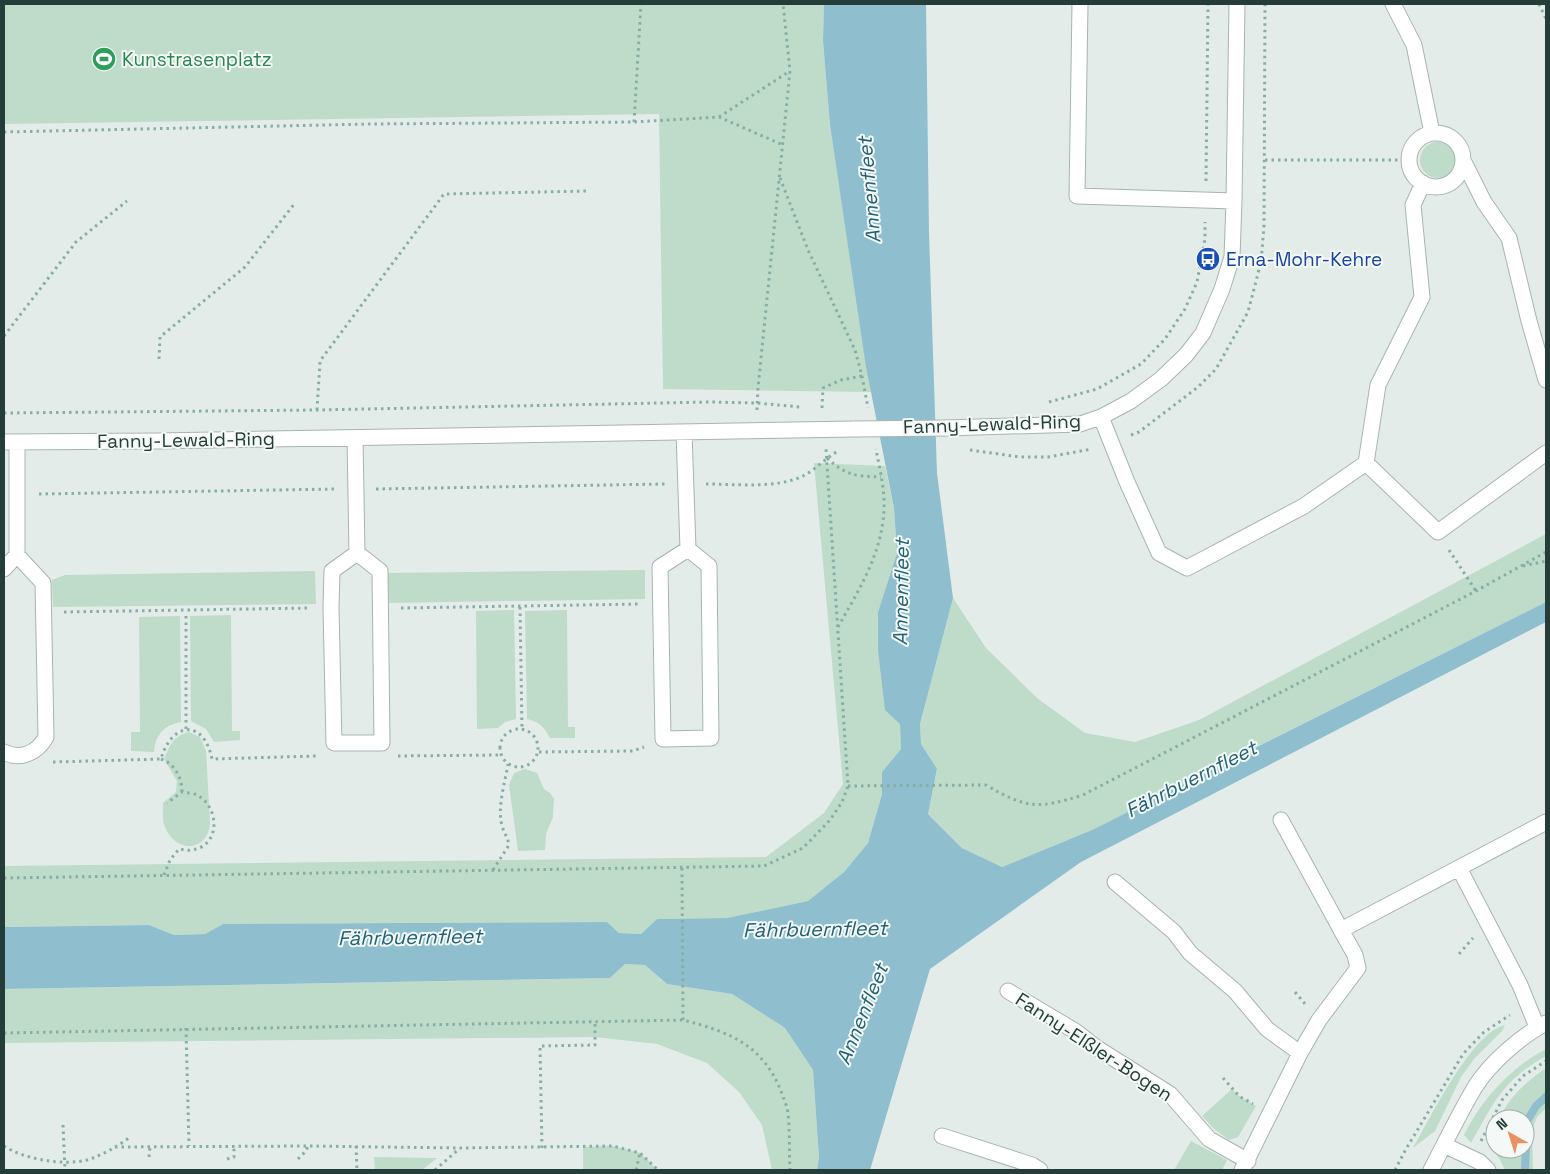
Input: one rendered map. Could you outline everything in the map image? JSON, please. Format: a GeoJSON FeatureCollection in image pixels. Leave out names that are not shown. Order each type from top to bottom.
{"type":"FeatureCollection","features":[{"type":"Feature","properties":{"kind":"street"},"geometry":{"type":"LineString","coordinates":[[1080,4],[1076,196],[1234,201]]}},
{"type":"Feature","properties":{"kind":"street","name":"Fanny-Lewald-Ring"},"geometry":{"type":"LineString","coordinates":[[17,555],[17,495],[11,442],[945,428],[1080,424],[1101,417],[1131,402],[1161,379],[1186,355],[1203,333],[1222,289],[1232,257],[1237,4]]}},
{"type":"Feature","properties":{"kind":"street"},"geometry":{"type":"LineString","coordinates":[[1393,4],[1414,46],[1432,133]]}},
{"type":"Feature","properties":{"kind":"street"},"geometry":{"type":"LineString","coordinates":[[1432,133],[1450,136],[1462,151],[1462,170],[1450,183],[1441,186],[1423,183],[1413,173],[1410,160],[1411,150],[1416,142],[1423,136],[1432,133]]}},
{"type":"Feature","properties":{"kind":"street"},"geometry":{"type":"LineString","coordinates":[[1463,160],[1484,202],[1509,238],[1529,321],[1546,380]]}},
{"type":"Feature","properties":{"kind":"street"},"geometry":{"type":"LineString","coordinates":[[1101,417],[1127,482],[1159,553],[1187,568],[1304,506],[1366,463],[1378,385],[1422,297],[1414,205],[1423,183]]}},
{"type":"Feature","properties":{"kind":"street"},"geometry":{"type":"LineString","coordinates":[[684,432],[688,549],[709,566],[711,738],[663,739],[660,567],[688,549]]}},
{"type":"Feature","properties":{"kind":"street"},"geometry":{"type":"LineString","coordinates":[[355,438],[357,553]]}},
{"type":"Feature","properties":{"kind":"street"},"geometry":{"type":"LineString","coordinates":[[1366,463],[1438,532],[1546,453]]}},
{"type":"Feature","properties":{"kind":"street"},"geometry":{"type":"LineString","coordinates":[[357,553],[380,570],[382,742],[334,743],[332,572],[357,553]]}},
{"type":"Feature","properties":{"kind":"street"},"geometry":{"type":"LineString","coordinates":[[4,568],[17,555],[43,583],[46,737],[42,745],[25,755],[12,755],[4,752]]}},
{"type":"Feature","properties":{"kind":"street","name":"Fanny-Elßler-Bogen"},"geometry":{"type":"LineString","coordinates":[[1008,990],[1170,1094],[1209,1139],[1245,1165],[1300,1053],[1319,1020],[1358,968],[1355,955],[1342,930],[1281,820]]}},
{"type":"Feature","properties":{"kind":"street"},"geometry":{"type":"LineString","coordinates":[[1342,930],[1546,822]]}},
{"type":"Feature","properties":{"kind":"street"},"geometry":{"type":"LineString","coordinates":[[1431,1170],[1476,1086],[1492,1066],[1542,1025],[1459,868]]}},
{"type":"Feature","properties":{"kind":"street"},"geometry":{"type":"LineString","coordinates":[[1115,882],[1174,932],[1190,954],[1235,991],[1267,1029],[1300,1053]]}},
{"type":"Feature","properties":{"kind":"street"},"geometry":{"type":"LineString","coordinates":[[942,1136],[1032,1165],[1040,1170]]}},
{"type":"Feature","properties":{"kind":"street"},"geometry":{"type":"LineString","coordinates":[[1444,1144],[1480,1162],[1488,1170]]}},
{"type":"Feature","properties":{"kind":"path"},"geometry":{"type":"LineString","coordinates":[[634,122],[641,4]]}},
{"type":"Feature","properties":{"kind":"path"},"geometry":{"type":"LineString","coordinates":[[756,431],[757,402],[790,71],[783,4]]}},
{"type":"Feature","properties":{"kind":"path"},"geometry":{"type":"LineString","coordinates":[[1045,403],[1096,389],[1142,364],[1165,340],[1185,309],[1198,282],[1205,239],[1208,4]]}},
{"type":"Feature","properties":{"kind":"path"},"geometry":{"type":"LineString","coordinates":[[1265,4],[1264,160],[1410,160]]}},
{"type":"Feature","properties":{"kind":"path"},"geometry":{"type":"LineString","coordinates":[[1539,4],[1546,19]]}},
{"type":"Feature","properties":{"kind":"path"},"geometry":{"type":"LineString","coordinates":[[718,117],[790,71]]}},
{"type":"Feature","properties":{"kind":"path"},"geometry":{"type":"LineString","coordinates":[[4,132],[370,124],[634,122],[718,117],[783,145]]}},
{"type":"Feature","properties":{"kind":"path"},"geometry":{"type":"LineString","coordinates":[[780,178],[808,250],[855,350],[870,414]]}},
{"type":"Feature","properties":{"kind":"path"},"geometry":{"type":"LineString","coordinates":[[316,410],[320,361],[444,194],[589,191]]}},
{"type":"Feature","properties":{"kind":"path"},"geometry":{"type":"LineString","coordinates":[[4,336],[76,242],[126,201]]}},
{"type":"Feature","properties":{"kind":"path"},"geometry":{"type":"LineString","coordinates":[[159,359],[160,337],[245,267],[295,203]]}},
{"type":"Feature","properties":{"kind":"path"},"geometry":{"type":"LineString","coordinates":[[4,878],[764,866],[802,848],[830,820],[842,802],[848,786],[822,407],[823,388],[841,380],[862,376]]}},
{"type":"Feature","properties":{"kind":"path"},"geometry":{"type":"LineString","coordinates":[[4,413],[316,410],[699,402],[757,402],[807,407]]}},
{"type":"Feature","properties":{"kind":"path"},"geometry":{"type":"LineString","coordinates":[[815,407],[822,407]]}},
{"type":"Feature","properties":{"kind":"path"},"geometry":{"type":"LineString","coordinates":[[838,628],[873,562],[881,531],[884,503],[875,443]]}},
{"type":"Feature","properties":{"kind":"path"},"geometry":{"type":"LineString","coordinates":[[826,458],[840,470],[856,476],[881,477]]}},
{"type":"Feature","properties":{"kind":"path"},"geometry":{"type":"LineString","coordinates":[[17,495],[775,484],[805,475],[826,458]]}},
{"type":"Feature","properties":{"kind":"path"},"geometry":{"type":"LineString","coordinates":[[1438,532],[1476,591]]}},
{"type":"Feature","properties":{"kind":"path"},"geometry":{"type":"LineString","coordinates":[[848,786],[986,785],[1004,796],[1027,805],[1055,804],[1083,794],[1476,591],[1546,552]]}},
{"type":"Feature","properties":{"kind":"path"},"geometry":{"type":"LineString","coordinates":[[1518,568],[1546,561]]}},
{"type":"Feature","properties":{"kind":"path"},"geometry":{"type":"LineString","coordinates":[[380,608],[660,604]]}},
{"type":"Feature","properties":{"kind":"path"},"geometry":{"type":"LineString","coordinates":[[520,607],[522,729]]}},
{"type":"Feature","properties":{"kind":"path"},"geometry":{"type":"LineString","coordinates":[[44,612],[186,612],[331,608]]}},
{"type":"Feature","properties":{"kind":"path"},"geometry":{"type":"LineString","coordinates":[[186,612],[186,729]]}},
{"type":"Feature","properties":{"kind":"path"},"geometry":{"type":"LineString","coordinates":[[161,759],[168,742],[179,731],[186,729],[198,732],[204,738],[210,746],[212,759],[326,756]]}},
{"type":"Feature","properties":{"kind":"path"},"geometry":{"type":"LineString","coordinates":[[522,729],[528,730],[534,737],[538,744],[539,752],[534,761],[525,765],[514,766],[508,764],[500,755],[502,738],[509,732],[522,729]]}},
{"type":"Feature","properties":{"kind":"path"},"geometry":{"type":"LineString","coordinates":[[539,752],[633,750],[663,739]]}},
{"type":"Feature","properties":{"kind":"path"},"geometry":{"type":"LineString","coordinates":[[393,756],[500,755]]}},
{"type":"Feature","properties":{"kind":"path"},"geometry":{"type":"LineString","coordinates":[[46,763],[161,759],[169,762],[182,780],[182,792]]}},
{"type":"Feature","properties":{"kind":"path"},"geometry":{"type":"LineString","coordinates":[[493,870],[509,845],[508,837],[502,828],[501,816],[508,764]]}},
{"type":"Feature","properties":{"kind":"path"},"geometry":{"type":"LineString","coordinates":[[164,876],[170,860],[179,849],[191,850],[202,847],[211,838],[215,820],[212,810],[205,801],[195,794],[182,792],[167,803]]}},
{"type":"Feature","properties":{"kind":"path"},"geometry":{"type":"LineString","coordinates":[[682,868],[683,1020]]}},
{"type":"Feature","properties":{"kind":"path"},"geometry":{"type":"LineString","coordinates":[[4,1033],[186,1028],[683,1020],[719,1029],[749,1047],[763,1059],[777,1080],[788,1110],[790,1170]]}},
{"type":"Feature","properties":{"kind":"path"},"geometry":{"type":"LineString","coordinates":[[542,1148],[540,1046],[595,1045],[595,1021]]}},
{"type":"Feature","properties":{"kind":"path"},"geometry":{"type":"LineString","coordinates":[[186,1028],[189,1146]]}},
{"type":"Feature","properties":{"kind":"path"},"geometry":{"type":"LineString","coordinates":[[1472,1158],[1502,1100],[1523,1076],[1546,1061]]}},
{"type":"Feature","properties":{"kind":"path"},"geometry":{"type":"LineString","coordinates":[[1222,1078],[1239,1096],[1271,1113]]}},
{"type":"Feature","properties":{"kind":"path"},"geometry":{"type":"LineString","coordinates":[[63,1125],[65,1170]]}},
{"type":"Feature","properties":{"kind":"path"},"geometry":{"type":"LineString","coordinates":[[1396,1170],[1416,1132]]}},
{"type":"Feature","properties":{"kind":"path"},"geometry":{"type":"LineString","coordinates":[[4,1146],[33,1159],[86,1160],[110,1151],[129,1138]]}},
{"type":"Feature","properties":{"kind":"path"},"geometry":{"type":"LineString","coordinates":[[227,1159],[234,1157],[234,1146]]}},
{"type":"Feature","properties":{"kind":"path"},"geometry":{"type":"LineString","coordinates":[[298,1159],[308,1146]]}},
{"type":"Feature","properties":{"kind":"path"},"geometry":{"type":"LineString","coordinates":[[115,1147],[356,1146],[542,1148],[613,1146],[640,1153],[658,1169]]}},
{"type":"Feature","properties":{"kind":"path"},"geometry":{"type":"LineString","coordinates":[[356,1146],[357,1170]]}},
{"type":"Feature","properties":{"kind":"path"},"geometry":{"type":"LineString","coordinates":[[149,1157],[150,1147]]}},
{"type":"Feature","properties":{"kind":"path"},"geometry":{"type":"LineString","coordinates":[[435,1170],[459,1148]]}},
{"type":"Feature","properties":{"kind":"path"},"geometry":{"type":"LineString","coordinates":[[636,1170],[640,1153]]}},
{"type":"Feature","properties":{"kind":"path"},"geometry":{"type":"LineString","coordinates":[[652,1170],[658,1169]]}},
{"type":"Feature","properties":{"kind":"green space"},"geometry":{"type":"Polygon","coordinates":[[[4,4],[824,4],[823,41],[830,125],[871,392],[663,389],[659,114],[4,124],[4,4]]]}},
{"type":"Feature","properties":{"kind":"green space"},"geometry":{"type":"Polygon","coordinates":[[[1438,142],[1451,147],[1456,160],[1451,173],[1438,178],[1425,173],[1420,160],[1425,147],[1438,142]]]}},
{"type":"Feature","properties":{"kind":"green space"},"geometry":{"type":"Polygon","coordinates":[[[814,463],[885,466],[894,508],[897,553],[878,612],[900,724],[901,749],[882,772],[882,794],[868,843],[844,872],[808,901],[727,918],[657,919],[641,934],[619,933],[607,922],[223,924],[205,934],[174,935],[149,925],[4,927],[4,866],[766,857],[824,813],[843,784],[814,463]]]}},
{"type":"Feature","properties":{"kind":"green space"},"geometry":{"type":"Polygon","coordinates":[[[1546,534],[1546,602],[1092,830],[1002,867],[962,848],[928,814],[937,770],[921,744],[920,724],[953,598],[986,648],[1037,698],[1085,733],[1135,742],[1199,720],[1546,534]]]}},
{"type":"Feature","properties":{"kind":"green space"},"geometry":{"type":"Polygon","coordinates":[[[645,570],[645,599],[388,603],[387,573],[645,570]]]}},
{"type":"Feature","properties":{"kind":"green space"},"geometry":{"type":"Polygon","coordinates":[[[315,571],[316,604],[53,607],[52,580],[65,575],[315,571]]]}},
{"type":"Feature","properties":{"kind":"green space"},"geometry":{"type":"Polygon","coordinates":[[[514,610],[516,719],[505,722],[498,728],[477,729],[476,611],[514,610]]]}},
{"type":"Feature","properties":{"kind":"green space"},"geometry":{"type":"Polygon","coordinates":[[[567,610],[568,727],[575,727],[575,738],[550,738],[541,726],[527,719],[525,611],[567,610]]]}},
{"type":"Feature","properties":{"kind":"green space"},"geometry":{"type":"Polygon","coordinates":[[[231,615],[232,731],[240,731],[240,740],[214,742],[206,729],[191,721],[190,616],[231,615]]]}},
{"type":"Feature","properties":{"kind":"green space"},"geometry":{"type":"Polygon","coordinates":[[[180,616],[181,722],[165,728],[158,736],[154,752],[131,751],[131,732],[140,732],[139,617],[180,616]]]}},
{"type":"Feature","properties":{"kind":"green space"},"geometry":{"type":"Polygon","coordinates":[[[189,732],[200,737],[206,751],[210,823],[204,840],[190,846],[176,842],[170,836],[164,825],[163,816],[163,803],[176,792],[177,781],[164,759],[170,745],[179,736],[189,732]]]}},
{"type":"Feature","properties":{"kind":"green space"},"geometry":{"type":"Polygon","coordinates":[[[525,769],[537,773],[544,789],[554,799],[553,817],[546,834],[545,850],[518,851],[509,785],[514,773],[525,769]]]}},
{"type":"Feature","properties":{"kind":"green space"},"geometry":{"type":"Polygon","coordinates":[[[625,964],[645,965],[667,984],[732,994],[785,1028],[813,1070],[819,1158],[817,1170],[772,1170],[762,1125],[739,1092],[707,1063],[657,1044],[595,1037],[4,1043],[4,989],[610,978],[625,964]]]}},
{"type":"Feature","properties":{"kind":"green space"},"geometry":{"type":"Polygon","coordinates":[[[1505,1025],[1502,1031],[1474,1059],[1461,1077],[1435,1131],[1413,1148],[1441,1098],[1466,1059],[1492,1031],[1505,1025]]]}},
{"type":"Feature","properties":{"kind":"green space"},"geometry":{"type":"Polygon","coordinates":[[[1546,1049],[1546,1056],[1519,1074],[1509,1083],[1490,1109],[1485,1109],[1485,1117],[1471,1143],[1464,1135],[1479,1109],[1509,1075],[1546,1049]]]}},
{"type":"Feature","properties":{"kind":"green space"},"geometry":{"type":"Polygon","coordinates":[[[1546,1068],[1546,1108],[1537,1117],[1535,1122],[1535,1109],[1504,1109],[1519,1090],[1546,1068]]]}},
{"type":"Feature","properties":{"kind":"green space"},"geometry":{"type":"Polygon","coordinates":[[[1232,1089],[1239,1096],[1256,1106],[1238,1137],[1229,1140],[1213,1128],[1202,1116],[1232,1089]]]}},
{"type":"Feature","properties":{"kind":"green space"},"geometry":{"type":"Polygon","coordinates":[[[1191,1141],[1227,1160],[1222,1170],[1174,1170],[1191,1141]]]}},
{"type":"Feature","properties":{"kind":"green space"},"geometry":{"type":"Polygon","coordinates":[[[613,1146],[640,1153],[658,1170],[583,1170],[583,1147],[613,1146]]]}},
{"type":"Feature","properties":{"kind":"green space"},"geometry":{"type":"Polygon","coordinates":[[[374,1157],[437,1158],[422,1170],[375,1170],[374,1157]]]}},
{"type":"Feature","properties":{"kind":"green space"},"geometry":{"type":"Polygon","coordinates":[[[1500,1159],[1533,1159],[1533,1170],[1505,1170],[1500,1159]]]}},
{"type":"Feature","properties":{"kind":"water"},"geometry":{"type":"Polygon","coordinates":[[[824,4],[926,4],[929,233],[937,473],[953,598],[920,724],[921,744],[937,769],[928,814],[962,848],[1002,867],[1092,830],[1546,602],[1546,622],[1081,862],[930,969],[870,1170],[817,1170],[819,1158],[813,1070],[785,1028],[732,994],[667,984],[645,965],[625,964],[610,978],[4,989],[4,927],[149,925],[174,935],[205,934],[223,924],[607,922],[619,933],[641,934],[657,919],[727,918],[808,901],[844,872],[868,843],[882,794],[882,772],[901,749],[900,724],[885,710],[878,650],[878,612],[897,553],[894,508],[866,367],[830,125],[823,41],[824,4]]]}},
{"type":"Feature","properties":{"kind":"waterway"},"geometry":{"type":"LineString","coordinates":[[1525,1170],[1527,1121],[1536,1106],[1546,1097]]}},
{"type":"Feature","properties":{"kind":"place","name":"Kunstrasenplatz"},"geometry":{"type":"Point","coordinates":[104,59]}},
{"type":"Feature","properties":{"kind":"place","name":"Erna-Mohr-Kehre"},"geometry":{"type":"Point","coordinates":[1208,259]}},
{"type":"Feature","properties":{"kind":"water label","name":"Annenfleet"},"geometry":{"type":"Point","coordinates":[869,190]}},
{"type":"Feature","properties":{"kind":"water label","name":"Annenfleet"},"geometry":{"type":"Point","coordinates":[901,592]}},
{"type":"Feature","properties":{"kind":"water label","name":"Fährbuernfleet"},"geometry":{"type":"Point","coordinates":[1191,779]}},
{"type":"Feature","properties":{"kind":"water label","name":"Fährbuernfleet"},"geometry":{"type":"Point","coordinates":[815,929]}},
{"type":"Feature","properties":{"kind":"water label","name":"Fährbuernfleet"},"geometry":{"type":"Point","coordinates":[410,937]}},
{"type":"Feature","properties":{"kind":"water label","name":"Annenfleet"},"geometry":{"type":"Point","coordinates":[862,1014]}}]}
